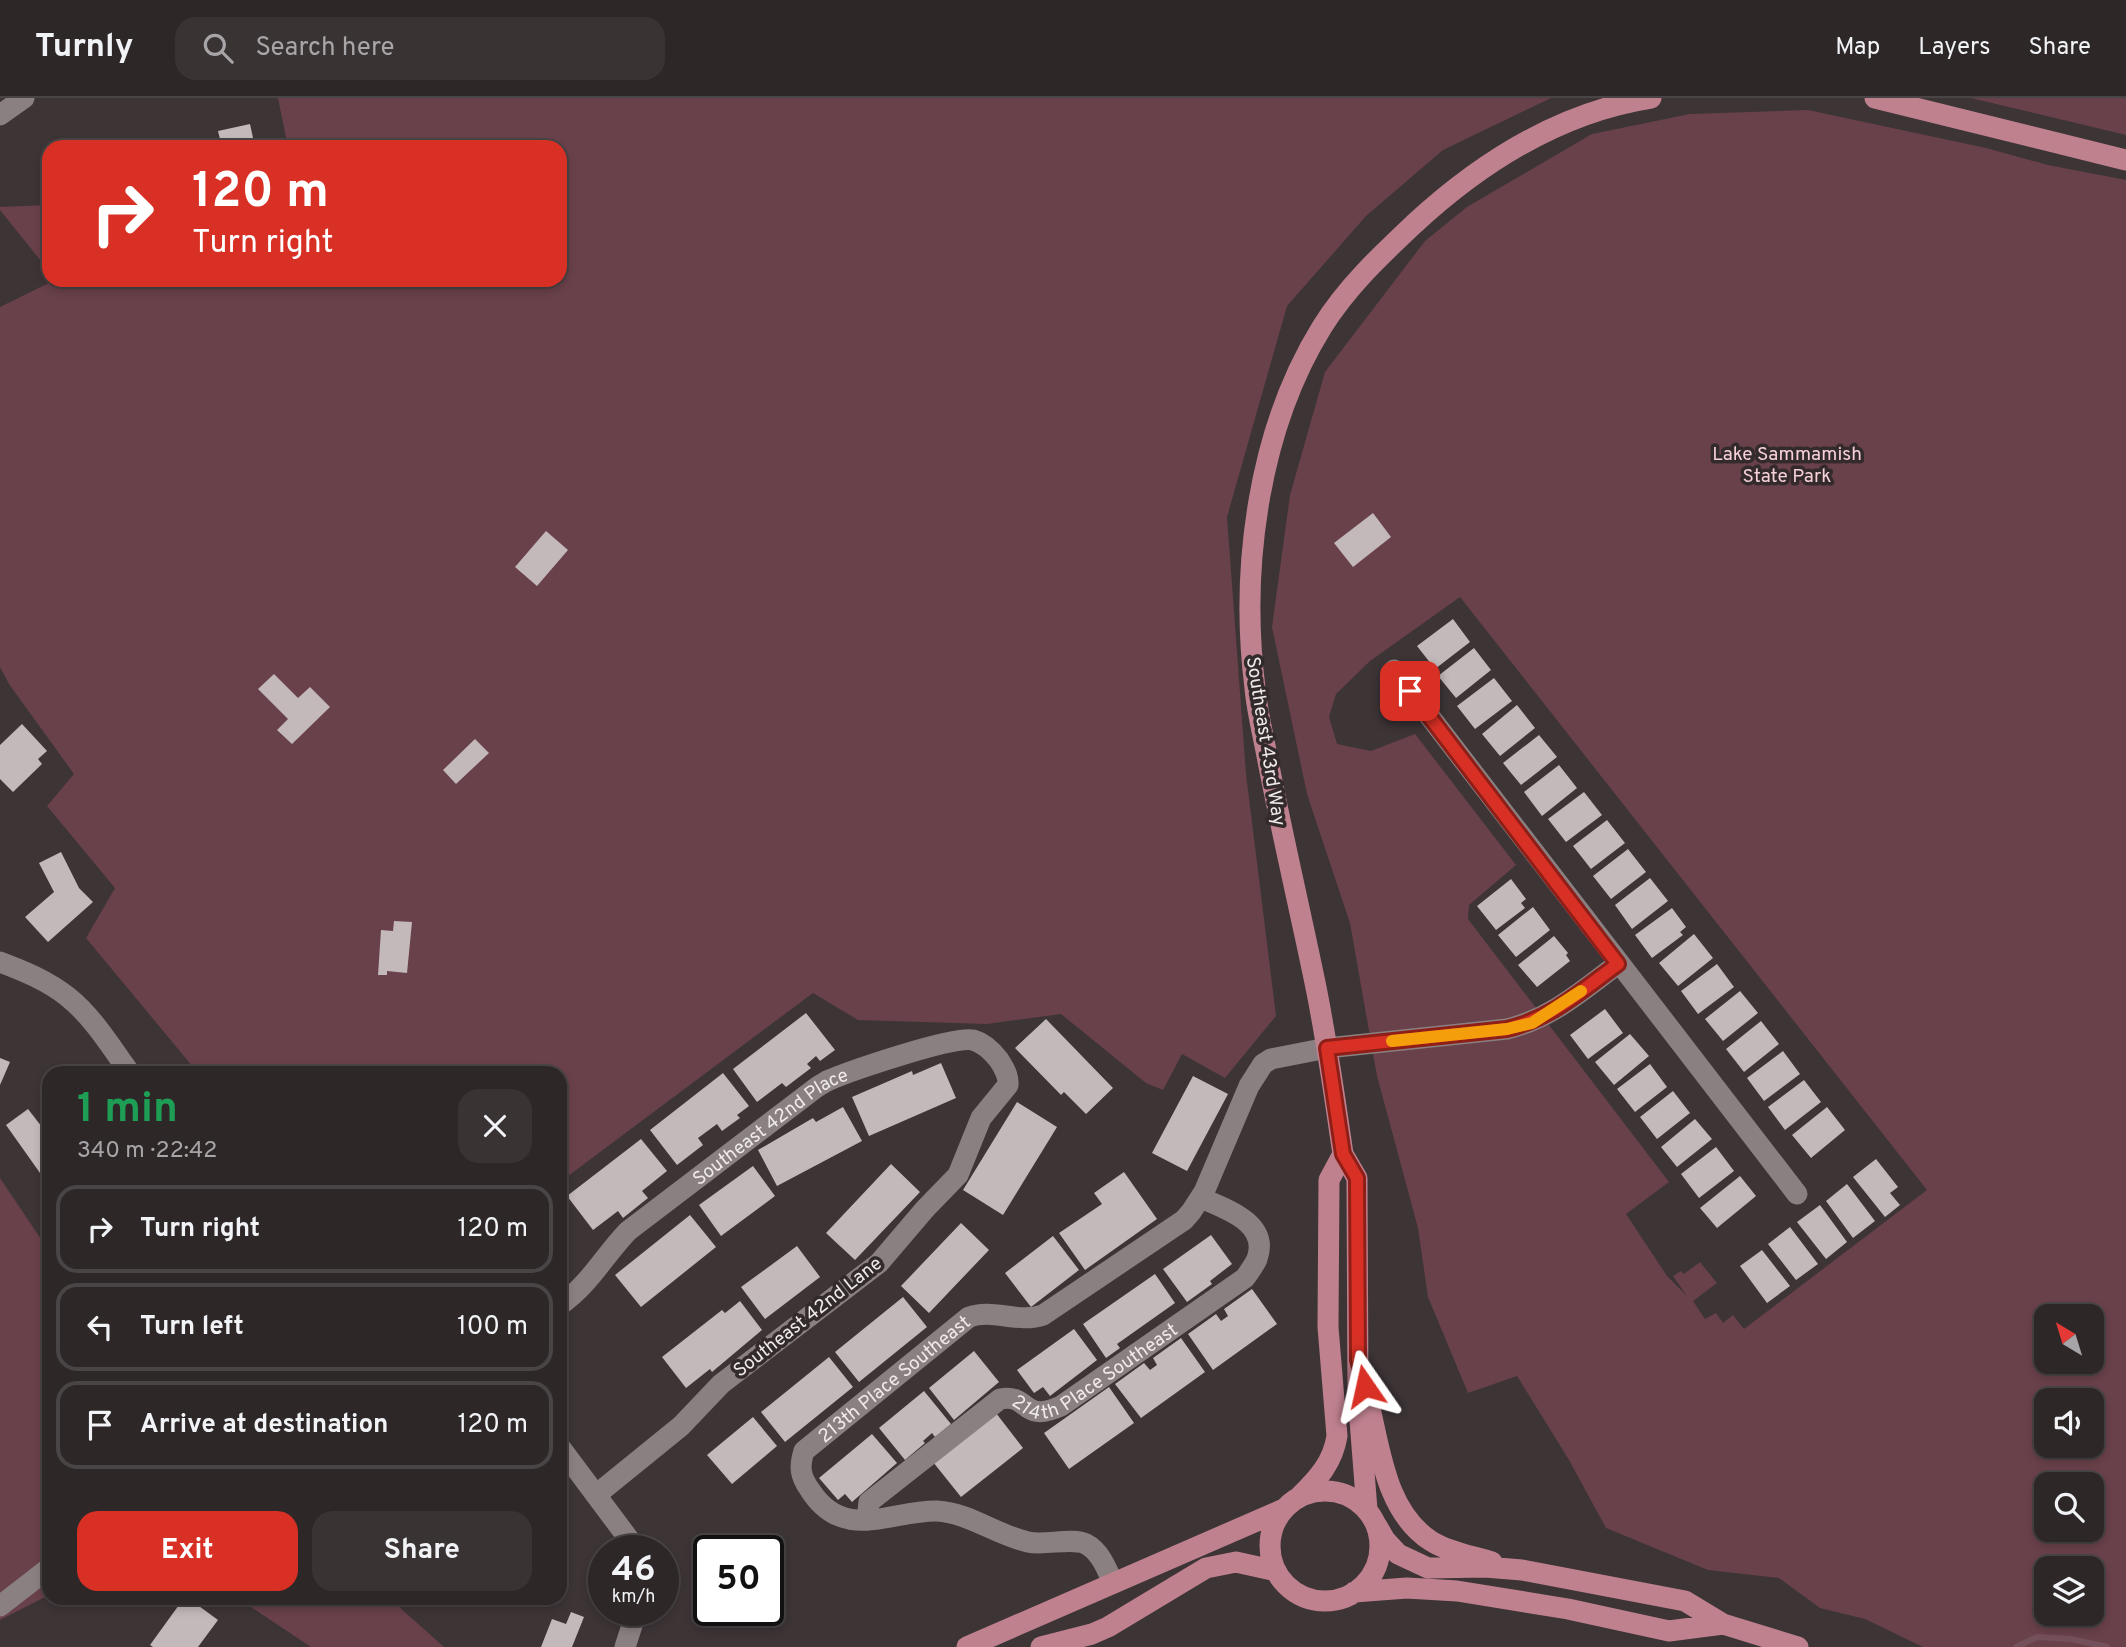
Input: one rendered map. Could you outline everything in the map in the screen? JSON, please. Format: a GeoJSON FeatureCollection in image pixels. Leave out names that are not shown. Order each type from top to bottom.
{"type":"FeatureCollection","features":[{"type":"Feature","properties":{"kind":"main road","name":"Southeast 43rd Way"},"geometry":{"type":"LineString","coordinates":[[1372,1518],[1360,1438],[1357,1178],[1343,1154],[1314,978],[1276,807],[1255,688],[1250,627],[1258,504],[1271,445],[1296,376],[1322,327],[1357,280],[1378,258],[1443,197],[1523,143],[1595,112],[1651,98]]}},
{"type":"Feature","properties":{"kind":"main road"},"geometry":{"type":"LineString","coordinates":[[1875,98],[2126,160]]}},
{"type":"Feature","properties":{"kind":"main road"},"geometry":{"type":"LineString","coordinates":[[1343,1154],[1329,1180],[1328,1327],[1337,1436],[1328,1464],[1275,1523],[1271,1555],[1276,1571],[1287,1586],[1302,1596],[1320,1600],[1338,1599],[1354,1592],[1366,1582],[1377,1563],[1380,1541],[1372,1518]]}},
{"type":"Feature","properties":{"kind":"main road"},"geometry":{"type":"LineString","coordinates":[[1358,1360],[1387,1478],[1406,1516],[1431,1541],[1522,1570]]}},
{"type":"Feature","properties":{"kind":"main road"},"geometry":{"type":"LineString","coordinates":[[967,1647],[1313,1492],[1328,1491],[1343,1493],[1356,1500],[1372,1518],[1384,1540],[1398,1554],[1428,1568],[1485,1567],[1522,1570],[1685,1601],[1723,1624],[1798,1647]]}},
{"type":"Feature","properties":{"kind":"main road"},"geometry":{"type":"LineString","coordinates":[[1041,1647],[1092,1634],[1108,1627],[1206,1568],[1236,1562],[1276,1571]]}},
{"type":"Feature","properties":{"kind":"main road"},"geometry":{"type":"LineString","coordinates":[[1354,1592],[1407,1588],[1457,1591],[1568,1609],[1669,1631],[1723,1624]]}},
{"type":"Feature","properties":{"kind":"street"},"geometry":{"type":"LineString","coordinates":[[0,115],[24,98]]}},
{"type":"Feature","properties":{"kind":"street"},"geometry":{"type":"LineString","coordinates":[[1394,670],[1797,1194]]}},
{"type":"Feature","properties":{"kind":"street"},"geometry":{"type":"LineString","coordinates":[[0,962],[49,984],[69,998],[87,1016],[125,1066]]}},
{"type":"Feature","properties":{"kind":"street"},"geometry":{"type":"LineString","coordinates":[[1327,1048],[1507,1029],[1532,1023],[1560,1007],[1618,964]]}},
{"type":"Feature","properties":{"kind":"street","name":"Southeast 42nd Place"},"geometry":{"type":"LineString","coordinates":[[567,1299],[586,1284],[615,1244],[628,1231],[827,1081],[943,1043],[965,1040],[975,1040],[988,1047],[1009,1079]]}},
{"type":"Feature","properties":{"kind":"street","name":"213th Place Southeast"},"geometry":{"type":"LineString","coordinates":[[1113,1583],[1094,1549],[1080,1542],[1029,1543],[973,1520],[938,1511],[867,1520],[833,1514],[816,1500],[800,1471],[804,1451],[969,1318],[986,1314],[1013,1319],[1043,1315],[1184,1220],[1201,1198],[1249,1086],[1263,1064],[1279,1056],[1327,1048]]}},
{"type":"Feature","properties":{"kind":"street","name":"Southeast 42nd Lane"},"geometry":{"type":"LineString","coordinates":[[596,1495],[681,1426],[721,1384],[879,1263],[958,1175],[981,1118],[1008,1085],[1009,1079]]}},
{"type":"Feature","properties":{"kind":"street","name":"214th Place Southeast"},"geometry":{"type":"LineString","coordinates":[[867,1520],[869,1502],[1000,1399],[1010,1397],[1023,1403],[1032,1412],[1045,1413],[1061,1406],[1245,1278],[1257,1259],[1259,1239],[1250,1223],[1201,1198]]}},
{"type":"Feature","properties":{"kind":"street"},"geometry":{"type":"LineString","coordinates":[[567,1456],[626,1535]]}},
{"type":"Feature","properties":{"kind":"street"},"geometry":{"type":"LineString","coordinates":[[0,1606],[42,1574]]}},
{"type":"Feature","properties":{"kind":"street"},"geometry":{"type":"LineString","coordinates":[[625,1647],[632,1626]]}},
{"type":"Feature","properties":{"kind":"green space"},"geometry":{"type":"Polygon","coordinates":[[[278,98],[1551,98],[1443,150],[1366,216],[1287,306],[1227,517],[1246,774],[1276,1016],[1225,1078],[1182,1054],[1163,1090],[1146,1083],[1061,1014],[987,1024],[858,1020],[813,993],[567,1177],[567,1066],[192,1066],[86,938],[115,888],[47,806],[74,774],[9,684],[0,667],[0,307],[42,286],[567,287],[567,140],[287,140],[278,98]]]}},
{"type":"Feature","properties":{"kind":"green space"},"geometry":{"type":"Polygon","coordinates":[[[1971,98],[2126,98],[2126,135],[1971,98]]]}},
{"type":"Feature","properties":{"kind":"green space","name":"Lake Sammamish State Park"},"geometry":{"type":"Polygon","coordinates":[[[1808,110],[1986,148],[2048,165],[2126,180],[2126,1647],[1923,1647],[1865,1619],[1820,1608],[1779,1578],[1708,1570],[1606,1528],[1569,1460],[1517,1376],[1468,1393],[1428,1297],[1418,1228],[1377,1076],[1350,923],[1307,794],[1272,627],[1290,495],[1325,372],[1425,241],[1467,207],[1592,134],[1690,114],[1808,110]],[[1460,597],[1370,661],[1336,694],[1329,717],[1337,744],[1371,751],[1415,734],[1516,865],[1469,905],[1468,919],[1669,1182],[1626,1214],[1667,1276],[1687,1296],[1673,1276],[1681,1271],[1684,1274],[1700,1262],[1717,1283],[1693,1301],[1705,1319],[1716,1313],[1723,1323],[1733,1315],[1744,1329],[1927,1190],[1460,597]]]}},
{"type":"Feature","properties":{"kind":"green space"},"geometry":{"type":"Polygon","coordinates":[[[42,205],[42,262],[0,210],[0,207],[42,205]]]}},
{"type":"Feature","properties":{"kind":"green space"},"geometry":{"type":"Polygon","coordinates":[[[0,1178],[42,1241],[42,1599],[0,1620],[0,1178]]]}},
{"type":"Feature","properties":{"kind":"green space"},"geometry":{"type":"Polygon","coordinates":[[[249,1605],[397,1605],[444,1647],[311,1647],[249,1605]]]}},
{"type":"Feature","properties":{"kind":"building"},"geometry":{"type":"Polygon","coordinates":[[[250,124],[253,140],[220,140],[218,131],[250,124]]]}},
{"type":"Feature","properties":{"kind":"building"},"geometry":{"type":"Polygon","coordinates":[[[1373,513],[1391,537],[1353,567],[1334,543],[1373,513]]]}},
{"type":"Feature","properties":{"kind":"building"},"geometry":{"type":"Polygon","coordinates":[[[546,531],[568,550],[537,586],[515,567],[546,531]]]}},
{"type":"Feature","properties":{"kind":"building"},"geometry":{"type":"Polygon","coordinates":[[[1453,619],[1470,642],[1435,669],[1417,646],[1453,619]]]}},
{"type":"Feature","properties":{"kind":"building"},"geometry":{"type":"Polygon","coordinates":[[[1474,648],[1491,670],[1456,698],[1438,676],[1474,648]]]}},
{"type":"Feature","properties":{"kind":"building"},"geometry":{"type":"Polygon","coordinates":[[[274,674],[298,698],[310,687],[330,707],[292,744],[277,730],[288,719],[258,689],[274,674]]]}},
{"type":"Feature","properties":{"kind":"building"},"geometry":{"type":"Polygon","coordinates":[[[1494,678],[1512,701],[1475,729],[1457,706],[1494,678]]]}},
{"type":"Feature","properties":{"kind":"building"},"geometry":{"type":"Polygon","coordinates":[[[1517,705],[1535,728],[1500,756],[1482,734],[1517,705]]]}},
{"type":"Feature","properties":{"kind":"building"},"geometry":{"type":"Polygon","coordinates":[[[22,724],[47,751],[38,759],[42,764],[13,792],[0,779],[0,745],[22,724]]]}},
{"type":"Feature","properties":{"kind":"building"},"geometry":{"type":"Polygon","coordinates":[[[1539,735],[1557,757],[1521,785],[1503,763],[1539,735]]]}},
{"type":"Feature","properties":{"kind":"building"},"geometry":{"type":"Polygon","coordinates":[[[475,739],[489,753],[456,784],[443,770],[475,739]]]}},
{"type":"Feature","properties":{"kind":"building"},"geometry":{"type":"Polygon","coordinates":[[[1559,765],[1577,788],[1542,816],[1524,792],[1559,765]]]}},
{"type":"Feature","properties":{"kind":"building"},"geometry":{"type":"Polygon","coordinates":[[[1584,792],[1602,815],[1566,842],[1548,819],[1584,792]]]}},
{"type":"Feature","properties":{"kind":"building"},"geometry":{"type":"Polygon","coordinates":[[[1607,820],[1625,843],[1591,869],[1573,846],[1607,820]]]}},
{"type":"Feature","properties":{"kind":"building"},"geometry":{"type":"Polygon","coordinates":[[[1628,849],[1646,872],[1611,899],[1593,876],[1628,849]]]}},
{"type":"Feature","properties":{"kind":"building"},"geometry":{"type":"Polygon","coordinates":[[[61,852],[79,888],[93,902],[48,942],[25,917],[54,892],[39,863],[61,852]]]}},
{"type":"Feature","properties":{"kind":"building"},"geometry":{"type":"Polygon","coordinates":[[[1650,878],[1668,901],[1632,929],[1615,905],[1650,878]]]}},
{"type":"Feature","properties":{"kind":"building"},"geometry":{"type":"Polygon","coordinates":[[[1511,879],[1526,899],[1521,903],[1525,908],[1496,930],[1477,906],[1511,879]]]}},
{"type":"Feature","properties":{"kind":"building"},"geometry":{"type":"Polygon","coordinates":[[[1533,907],[1550,930],[1516,957],[1498,935],[1533,907]]]}},
{"type":"Feature","properties":{"kind":"building"},"geometry":{"type":"Polygon","coordinates":[[[1672,908],[1686,927],[1680,932],[1683,935],[1652,958],[1635,935],[1672,908]]]}},
{"type":"Feature","properties":{"kind":"building"},"geometry":{"type":"Polygon","coordinates":[[[394,921],[412,922],[407,973],[387,971],[387,975],[378,975],[381,930],[393,931],[394,921]]]}},
{"type":"Feature","properties":{"kind":"building"},"geometry":{"type":"Polygon","coordinates":[[[1694,934],[1713,958],[1678,986],[1659,963],[1694,934]]]}},
{"type":"Feature","properties":{"kind":"building"},"geometry":{"type":"Polygon","coordinates":[[[1554,936],[1568,953],[1566,955],[1570,961],[1537,987],[1518,965],[1554,936]]]}},
{"type":"Feature","properties":{"kind":"building"},"geometry":{"type":"Polygon","coordinates":[[[1717,964],[1734,987],[1698,1014],[1681,991],[1717,964]]]}},
{"type":"Feature","properties":{"kind":"building"},"geometry":{"type":"Polygon","coordinates":[[[1740,991],[1758,1013],[1723,1041],[1705,1019],[1740,991]]]}},
{"type":"Feature","properties":{"kind":"building"},"geometry":{"type":"Polygon","coordinates":[[[1605,1009],[1623,1033],[1588,1059],[1570,1035],[1605,1009]]]}},
{"type":"Feature","properties":{"kind":"building"},"geometry":{"type":"Polygon","coordinates":[[[806,1013],[835,1050],[820,1061],[816,1056],[807,1064],[811,1068],[786,1087],[782,1083],[757,1102],[733,1069],[806,1013]]]}},
{"type":"Feature","properties":{"kind":"building"},"geometry":{"type":"Polygon","coordinates":[[[1046,1019],[1113,1088],[1086,1114],[1064,1092],[1061,1095],[1015,1048],[1046,1019]]]}},
{"type":"Feature","properties":{"kind":"building"},"geometry":{"type":"Polygon","coordinates":[[[1761,1021],[1779,1044],[1744,1072],[1726,1049],[1761,1021]]]}},
{"type":"Feature","properties":{"kind":"building"},"geometry":{"type":"Polygon","coordinates":[[[1630,1034],[1649,1056],[1614,1085],[1595,1062],[1630,1034]]]}},
{"type":"Feature","properties":{"kind":"building"},"geometry":{"type":"Polygon","coordinates":[[[1783,1051],[1800,1074],[1764,1101],[1747,1078],[1783,1051]]]}},
{"type":"Feature","properties":{"kind":"building"},"geometry":{"type":"Polygon","coordinates":[[[0,1058],[10,1062],[0,1085],[0,1058]]]}},
{"type":"Feature","properties":{"kind":"building"},"geometry":{"type":"Polygon","coordinates":[[[941,1063],[956,1098],[869,1136],[852,1097],[912,1071],[913,1075],[941,1063]]]}},
{"type":"Feature","properties":{"kind":"building"},"geometry":{"type":"Polygon","coordinates":[[[1650,1064],[1667,1087],[1635,1112],[1617,1089],[1650,1064]]]}},
{"type":"Feature","properties":{"kind":"building"},"geometry":{"type":"Polygon","coordinates":[[[723,1073],[749,1106],[737,1115],[740,1118],[722,1131],[717,1124],[698,1138],[703,1145],[677,1165],[650,1130],[723,1073]]]}},
{"type":"Feature","properties":{"kind":"building"},"geometry":{"type":"Polygon","coordinates":[[[1193,1076],[1228,1094],[1187,1171],[1152,1153],[1193,1076]]]}},
{"type":"Feature","properties":{"kind":"building"},"geometry":{"type":"Polygon","coordinates":[[[1804,1080],[1821,1102],[1785,1130],[1768,1107],[1804,1080]]]}},
{"type":"Feature","properties":{"kind":"building"},"geometry":{"type":"Polygon","coordinates":[[[1673,1091],[1690,1113],[1657,1139],[1640,1117],[1673,1091]]]}},
{"type":"Feature","properties":{"kind":"building"},"geometry":{"type":"Polygon","coordinates":[[[1017,1102],[1057,1127],[1003,1215],[963,1190],[1017,1102]]]}},
{"type":"Feature","properties":{"kind":"building"},"geometry":{"type":"Polygon","coordinates":[[[843,1107],[862,1141],[777,1186],[758,1150],[813,1118],[816,1122],[843,1107]]]}},
{"type":"Feature","properties":{"kind":"building"},"geometry":{"type":"Polygon","coordinates":[[[1827,1107],[1845,1130],[1811,1158],[1792,1135],[1827,1107]]]}},
{"type":"Feature","properties":{"kind":"building"},"geometry":{"type":"Polygon","coordinates":[[[28,1109],[42,1127],[42,1176],[6,1125],[28,1109]]]}},
{"type":"Feature","properties":{"kind":"building"},"geometry":{"type":"Polygon","coordinates":[[[1695,1119],[1712,1139],[1677,1167],[1661,1147],[1695,1119]]]}},
{"type":"Feature","properties":{"kind":"building"},"geometry":{"type":"Polygon","coordinates":[[[641,1139],[667,1171],[642,1191],[648,1198],[623,1218],[618,1211],[593,1230],[567,1196],[641,1139]]]}},
{"type":"Feature","properties":{"kind":"building"},"geometry":{"type":"Polygon","coordinates":[[[1716,1147],[1734,1171],[1699,1198],[1681,1174],[1716,1147]]]}},
{"type":"Feature","properties":{"kind":"building"},"geometry":{"type":"Polygon","coordinates":[[[1876,1159],[1898,1187],[1890,1193],[1900,1205],[1885,1217],[1853,1177],[1876,1159]]]}},
{"type":"Feature","properties":{"kind":"building"},"geometry":{"type":"Polygon","coordinates":[[[891,1164],[920,1192],[855,1260],[826,1233],[891,1164]]]}},
{"type":"Feature","properties":{"kind":"building"},"geometry":{"type":"Polygon","coordinates":[[[753,1166],[775,1196],[721,1236],[699,1205],[753,1166]]]}},
{"type":"Feature","properties":{"kind":"building"},"geometry":{"type":"Polygon","coordinates":[[[1124,1172],[1157,1219],[1085,1270],[1059,1233],[1102,1204],[1094,1193],[1124,1172]]]}},
{"type":"Feature","properties":{"kind":"building"},"geometry":{"type":"Polygon","coordinates":[[[1740,1176],[1756,1196],[1717,1228],[1700,1208],[1740,1176]]]}},
{"type":"Feature","properties":{"kind":"building"},"geometry":{"type":"Polygon","coordinates":[[[1847,1184],[1875,1221],[1853,1238],[1826,1201],[1847,1184]]]}},
{"type":"Feature","properties":{"kind":"building"},"geometry":{"type":"Polygon","coordinates":[[[1820,1205],[1847,1242],[1826,1259],[1797,1222],[1820,1205]]]}},
{"type":"Feature","properties":{"kind":"building"},"geometry":{"type":"Polygon","coordinates":[[[690,1215],[716,1247],[641,1307],[615,1275],[690,1215]]]}},
{"type":"Feature","properties":{"kind":"building"},"geometry":{"type":"Polygon","coordinates":[[[961,1223],[989,1250],[929,1313],[901,1286],[961,1223]]]}},
{"type":"Feature","properties":{"kind":"building"},"geometry":{"type":"Polygon","coordinates":[[[1790,1227],[1818,1264],[1796,1280],[1768,1244],[1790,1227]]]}},
{"type":"Feature","properties":{"kind":"building"},"geometry":{"type":"Polygon","coordinates":[[[1211,1235],[1232,1264],[1210,1281],[1212,1284],[1187,1302],[1163,1269],[1211,1235]]]}},
{"type":"Feature","properties":{"kind":"building"},"geometry":{"type":"Polygon","coordinates":[[[1053,1236],[1079,1270],[1031,1307],[1005,1273],[1053,1236]]]}},
{"type":"Feature","properties":{"kind":"building"},"geometry":{"type":"Polygon","coordinates":[[[797,1246],[820,1277],[765,1319],[741,1287],[797,1246]]]}},
{"type":"Feature","properties":{"kind":"building"},"geometry":{"type":"Polygon","coordinates":[[[1762,1250],[1790,1286],[1767,1303],[1740,1266],[1762,1250]]]}},
{"type":"Feature","properties":{"kind":"building"},"geometry":{"type":"Polygon","coordinates":[[[1155,1274],[1175,1303],[1117,1344],[1120,1348],[1106,1358],[1083,1324],[1155,1274]]]}},
{"type":"Feature","properties":{"kind":"building"},"geometry":{"type":"Polygon","coordinates":[[[1252,1289],[1277,1324],[1213,1370],[1188,1334],[1216,1314],[1221,1321],[1228,1316],[1224,1309],[1252,1289]]]}},
{"type":"Feature","properties":{"kind":"building"},"geometry":{"type":"Polygon","coordinates":[[[903,1297],[927,1327],[859,1382],[835,1352],[903,1297]]]}},
{"type":"Feature","properties":{"kind":"building"},"geometry":{"type":"Polygon","coordinates":[[[740,1301],[762,1330],[712,1372],[710,1369],[686,1388],[662,1357],[722,1310],[725,1313],[740,1301]]]}},
{"type":"Feature","properties":{"kind":"building"},"geometry":{"type":"Polygon","coordinates":[[[1074,1329],[1097,1360],[1050,1396],[1043,1387],[1034,1393],[1017,1370],[1074,1329]]]}},
{"type":"Feature","properties":{"kind":"building"},"geometry":{"type":"Polygon","coordinates":[[[1181,1338],[1205,1372],[1141,1418],[1115,1384],[1144,1363],[1150,1370],[1157,1365],[1153,1358],[1181,1338]]]}},
{"type":"Feature","properties":{"kind":"building"},"geometry":{"type":"Polygon","coordinates":[[[974,1351],[999,1382],[954,1420],[929,1388],[974,1351]]]}},
{"type":"Feature","properties":{"kind":"building"},"geometry":{"type":"Polygon","coordinates":[[[829,1357],[853,1387],[785,1442],[761,1412],[829,1357]]]}},
{"type":"Feature","properties":{"kind":"building"},"geometry":{"type":"Polygon","coordinates":[[[1109,1387],[1134,1423],[1069,1469],[1044,1433],[1109,1387]]]}},
{"type":"Feature","properties":{"kind":"building"},"geometry":{"type":"Polygon","coordinates":[[[924,1391],[951,1424],[935,1437],[932,1433],[923,1441],[925,1443],[905,1460],[879,1428],[924,1391]]]}},
{"type":"Feature","properties":{"kind":"building"},"geometry":{"type":"Polygon","coordinates":[[[996,1413],[1023,1448],[961,1497],[933,1462],[996,1413]]]}},
{"type":"Feature","properties":{"kind":"building"},"geometry":{"type":"Polygon","coordinates":[[[753,1417],[777,1446],[732,1484],[707,1455],[753,1417]]]}},
{"type":"Feature","properties":{"kind":"building"},"geometry":{"type":"Polygon","coordinates":[[[872,1434],[897,1463],[852,1502],[845,1494],[838,1500],[819,1478],[872,1434]]]}},
{"type":"Feature","properties":{"kind":"building"},"geometry":{"type":"Polygon","coordinates":[[[179,1605],[198,1605],[218,1620],[198,1647],[150,1645],[179,1605]]]}},
{"type":"Feature","properties":{"kind":"building"},"geometry":{"type":"Polygon","coordinates":[[[571,1612],[584,1617],[572,1647],[541,1647],[552,1619],[566,1624],[571,1612]]]}},
{"type":"Feature","properties":{"kind":"waterway"},"geometry":{"type":"LineString","coordinates":[[2016,1647],[2037,1637],[2071,1639],[2107,1647]]}},
{"type":"Feature","properties":{"kind":"slow traffic"},"geometry":{"type":"LineString","coordinates":[[1392,1041],[1507,1029],[1532,1023],[1581,991]]}},
{"type":"Feature","properties":{"kind":"route"},"geometry":{"type":"LineString","coordinates":[[1365,1386],[1358,1360],[1357,1178],[1343,1154],[1327,1048],[1507,1029],[1532,1023],[1560,1007],[1618,964],[1410,691]]}}]}
